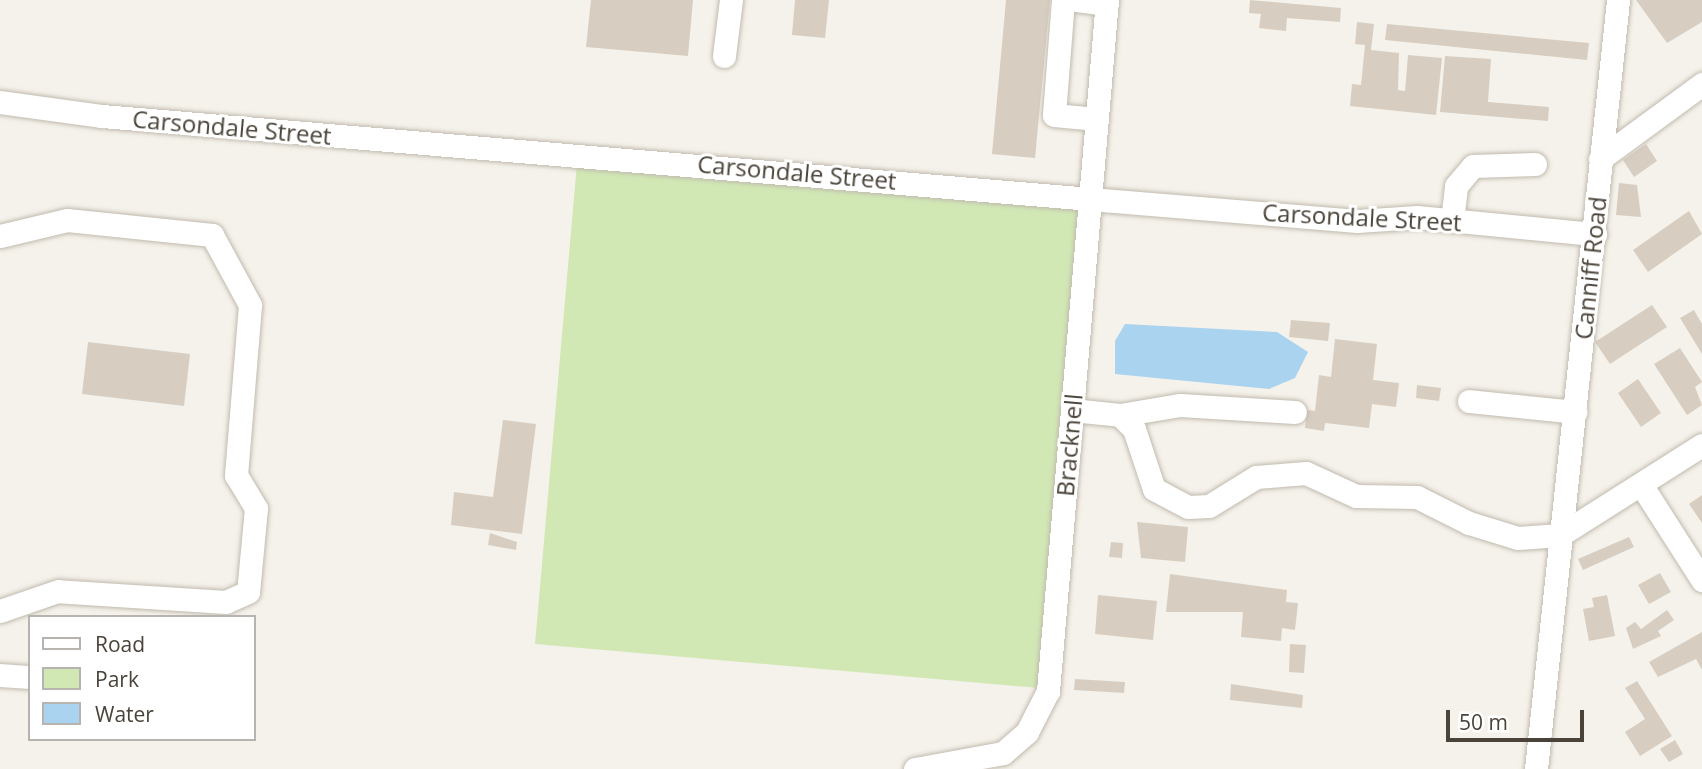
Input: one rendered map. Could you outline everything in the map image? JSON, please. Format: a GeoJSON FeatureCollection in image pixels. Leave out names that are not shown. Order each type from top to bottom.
{"type":"FeatureCollection","features":[{"type":"Feature","properties":{"kind":"street"},"geometry":{"type":"LineString","coordinates":[[724,56],[731,0]]}},
{"type":"Feature","properties":{"kind":"street"},"geometry":{"type":"LineString","coordinates":[[1063,0],[1054,115],[1097,120]]}},
{"type":"Feature","properties":{"kind":"street"},"geometry":{"type":"LineString","coordinates":[[1077,0],[1107,2]]}},
{"type":"Feature","properties":{"kind":"street","name":"Canniff Road"},"geometry":{"type":"LineString","coordinates":[[1536,769],[1618,0]]}},
{"type":"Feature","properties":{"kind":"street","name":"Bracknell"},"geometry":{"type":"LineString","coordinates":[[915,769],[1003,753],[1027,732],[1048,691],[1107,2]]}},
{"type":"Feature","properties":{"kind":"street"},"geometry":{"type":"LineString","coordinates":[[1600,159],[1702,84]]}},
{"type":"Feature","properties":{"kind":"street","name":"Carsondale Street"},"geometry":{"type":"LineString","coordinates":[[0,102],[130,118],[1090,199],[1357,220],[1452,220],[1595,234]]}},
{"type":"Feature","properties":{"kind":"street"},"geometry":{"type":"LineString","coordinates":[[1452,220],[1457,186],[1473,166],[1535,164]]}},
{"type":"Feature","properties":{"kind":"street"},"geometry":{"type":"LineString","coordinates":[[0,236],[67,220],[212,235],[250,305],[236,475],[256,508],[248,592],[226,602],[58,591],[0,611]]}},
{"type":"Feature","properties":{"kind":"street"},"geometry":{"type":"LineString","coordinates":[[1469,401],[1575,412]]}},
{"type":"Feature","properties":{"kind":"street"},"geometry":{"type":"LineString","coordinates":[[1072,410],[1120,415],[1180,405],[1295,412]]}},
{"type":"Feature","properties":{"kind":"street"},"geometry":{"type":"LineString","coordinates":[[1120,415],[1134,429],[1154,489],[1188,506],[1209,506],[1256,477],[1306,473],[1356,496],[1417,497],[1469,523],[1518,538],[1560,536],[1642,486],[1702,445]]}},
{"type":"Feature","properties":{"kind":"street"},"geometry":{"type":"LineString","coordinates":[[1642,486],[1702,580]]}},
{"type":"Feature","properties":{"kind":"street"},"geometry":{"type":"LineString","coordinates":[[0,675],[28,677]]}},
{"type":"Feature","properties":{"kind":"green space"},"geometry":{"type":"Polygon","coordinates":[[[577,163],[1081,207],[1039,688],[535,644],[577,163]]]}},
{"type":"Feature","properties":{"kind":"water"},"geometry":{"type":"Polygon","coordinates":[[[1125,324],[1277,332],[1308,352],[1295,378],[1269,389],[1115,374],[1115,341],[1125,324]]]}},
{"type":"Feature","properties":{"kind":"building"},"geometry":{"type":"Polygon","coordinates":[[[591,0],[693,0],[688,56],[586,47],[591,0]]]}},
{"type":"Feature","properties":{"kind":"building"},"geometry":{"type":"Polygon","coordinates":[[[795,0],[829,0],[825,38],[792,35],[795,0]]]}},
{"type":"Feature","properties":{"kind":"building"},"geometry":{"type":"Polygon","coordinates":[[[1006,0],[1050,0],[1035,158],[992,154],[1006,0]]]}},
{"type":"Feature","properties":{"kind":"building"},"geometry":{"type":"Polygon","coordinates":[[[1250,0],[1341,8],[1340,22],[1287,18],[1286,31],[1259,28],[1261,14],[1249,13],[1250,0]]]}},
{"type":"Feature","properties":{"kind":"building"},"geometry":{"type":"Polygon","coordinates":[[[1636,0],[1702,0],[1702,22],[1667,43],[1636,0]]]}},
{"type":"Feature","properties":{"kind":"building"},"geometry":{"type":"Polygon","coordinates":[[[1357,22],[1374,24],[1371,50],[1399,53],[1398,90],[1405,91],[1408,55],[1442,58],[1436,115],[1350,106],[1352,84],[1361,85],[1365,45],[1355,44],[1357,22]]]}},
{"type":"Feature","properties":{"kind":"building"},"geometry":{"type":"Polygon","coordinates":[[[1387,24],[1589,43],[1587,60],[1385,40],[1387,24]]]}},
{"type":"Feature","properties":{"kind":"building"},"geometry":{"type":"Polygon","coordinates":[[[1445,56],[1491,59],[1488,102],[1549,107],[1548,121],[1440,112],[1445,56]]]}},
{"type":"Feature","properties":{"kind":"building"},"geometry":{"type":"Polygon","coordinates":[[[1646,144],[1657,161],[1634,177],[1623,160],[1646,144]]]}},
{"type":"Feature","properties":{"kind":"building"},"geometry":{"type":"Polygon","coordinates":[[[1619,183],[1637,185],[1641,217],[1616,215],[1619,183]]]}},
{"type":"Feature","properties":{"kind":"building"},"geometry":{"type":"Polygon","coordinates":[[[1689,211],[1702,234],[1648,272],[1633,250],[1689,211]]]}},
{"type":"Feature","properties":{"kind":"building"},"geometry":{"type":"Polygon","coordinates":[[[1652,305],[1667,327],[1610,364],[1595,342],[1652,305]]]}},
{"type":"Feature","properties":{"kind":"building"},"geometry":{"type":"Polygon","coordinates":[[[1694,310],[1702,324],[1702,354],[1680,318],[1694,310]]]}},
{"type":"Feature","properties":{"kind":"building"},"geometry":{"type":"Polygon","coordinates":[[[1291,320],[1330,323],[1328,341],[1289,337],[1291,320]]]}},
{"type":"Feature","properties":{"kind":"building"},"geometry":{"type":"Polygon","coordinates":[[[1335,339],[1377,344],[1373,380],[1399,383],[1396,407],[1372,404],[1369,428],[1325,423],[1324,431],[1305,428],[1307,410],[1315,411],[1319,375],[1331,377],[1335,339]]]}},
{"type":"Feature","properties":{"kind":"building"},"geometry":{"type":"Polygon","coordinates":[[[88,342],[190,354],[184,406],[82,394],[88,342]]]}},
{"type":"Feature","properties":{"kind":"building"},"geometry":{"type":"Polygon","coordinates":[[[1680,348],[1702,382],[1695,387],[1702,405],[1687,415],[1654,364],[1680,348]]]}},
{"type":"Feature","properties":{"kind":"building"},"geometry":{"type":"Polygon","coordinates":[[[1638,379],[1661,413],[1641,427],[1618,393],[1638,379]]]}},
{"type":"Feature","properties":{"kind":"building"},"geometry":{"type":"Polygon","coordinates":[[[1417,385],[1441,388],[1439,401],[1416,398],[1417,385]]]}},
{"type":"Feature","properties":{"kind":"building"},"geometry":{"type":"Polygon","coordinates":[[[503,420],[536,424],[522,534],[451,525],[454,492],[493,497],[503,420]]]}},
{"type":"Feature","properties":{"kind":"building"},"geometry":{"type":"Polygon","coordinates":[[[1702,495],[1702,523],[1689,504],[1702,495]]]}},
{"type":"Feature","properties":{"kind":"building"},"geometry":{"type":"Polygon","coordinates":[[[1137,522],[1188,527],[1185,562],[1141,558],[1137,522]]]}},
{"type":"Feature","properties":{"kind":"building"},"geometry":{"type":"Polygon","coordinates":[[[490,533],[517,542],[516,550],[488,545],[490,533]]]}},
{"type":"Feature","properties":{"kind":"building"},"geometry":{"type":"Polygon","coordinates":[[[1629,537],[1634,547],[1583,570],[1578,559],[1629,537]]]}},
{"type":"Feature","properties":{"kind":"building"},"geometry":{"type":"Polygon","coordinates":[[[1111,542],[1123,543],[1122,558],[1109,557],[1111,542]]]}},
{"type":"Feature","properties":{"kind":"building"},"geometry":{"type":"Polygon","coordinates":[[[1660,573],[1671,592],[1649,604],[1638,585],[1660,573]]]}},
{"type":"Feature","properties":{"kind":"building"},"geometry":{"type":"Polygon","coordinates":[[[1170,574],[1287,590],[1286,602],[1298,603],[1295,630],[1282,628],[1281,641],[1241,637],[1243,612],[1166,612],[1170,574]]]}},
{"type":"Feature","properties":{"kind":"building"},"geometry":{"type":"Polygon","coordinates":[[[1098,595],[1157,601],[1153,640],[1095,634],[1098,595]]]}},
{"type":"Feature","properties":{"kind":"building"},"geometry":{"type":"Polygon","coordinates":[[[1607,595],[1615,636],[1589,641],[1583,609],[1594,607],[1592,598],[1607,595]]]}},
{"type":"Feature","properties":{"kind":"building"},"geometry":{"type":"Polygon","coordinates":[[[1667,610],[1674,620],[1658,631],[1661,636],[1633,649],[1626,628],[1635,622],[1641,629],[1667,610]]]}},
{"type":"Feature","properties":{"kind":"building"},"geometry":{"type":"Polygon","coordinates":[[[1702,632],[1702,670],[1696,659],[1658,677],[1649,662],[1702,632]]]}},
{"type":"Feature","properties":{"kind":"building"},"geometry":{"type":"Polygon","coordinates":[[[1290,644],[1306,645],[1304,673],[1289,672],[1290,644]]]}},
{"type":"Feature","properties":{"kind":"building"},"geometry":{"type":"Polygon","coordinates":[[[1075,679],[1125,682],[1124,693],[1074,690],[1075,679]]]}},
{"type":"Feature","properties":{"kind":"building"},"geometry":{"type":"Polygon","coordinates":[[[1637,681],[1672,736],[1640,756],[1625,732],[1645,719],[1625,688],[1637,681]]]}},
{"type":"Feature","properties":{"kind":"building"},"geometry":{"type":"Polygon","coordinates":[[[1231,684],[1303,695],[1302,708],[1230,700],[1231,684]]]}},
{"type":"Feature","properties":{"kind":"building"},"geometry":{"type":"Polygon","coordinates":[[[1675,740],[1683,754],[1669,762],[1660,749],[1675,740]]]}}]}
